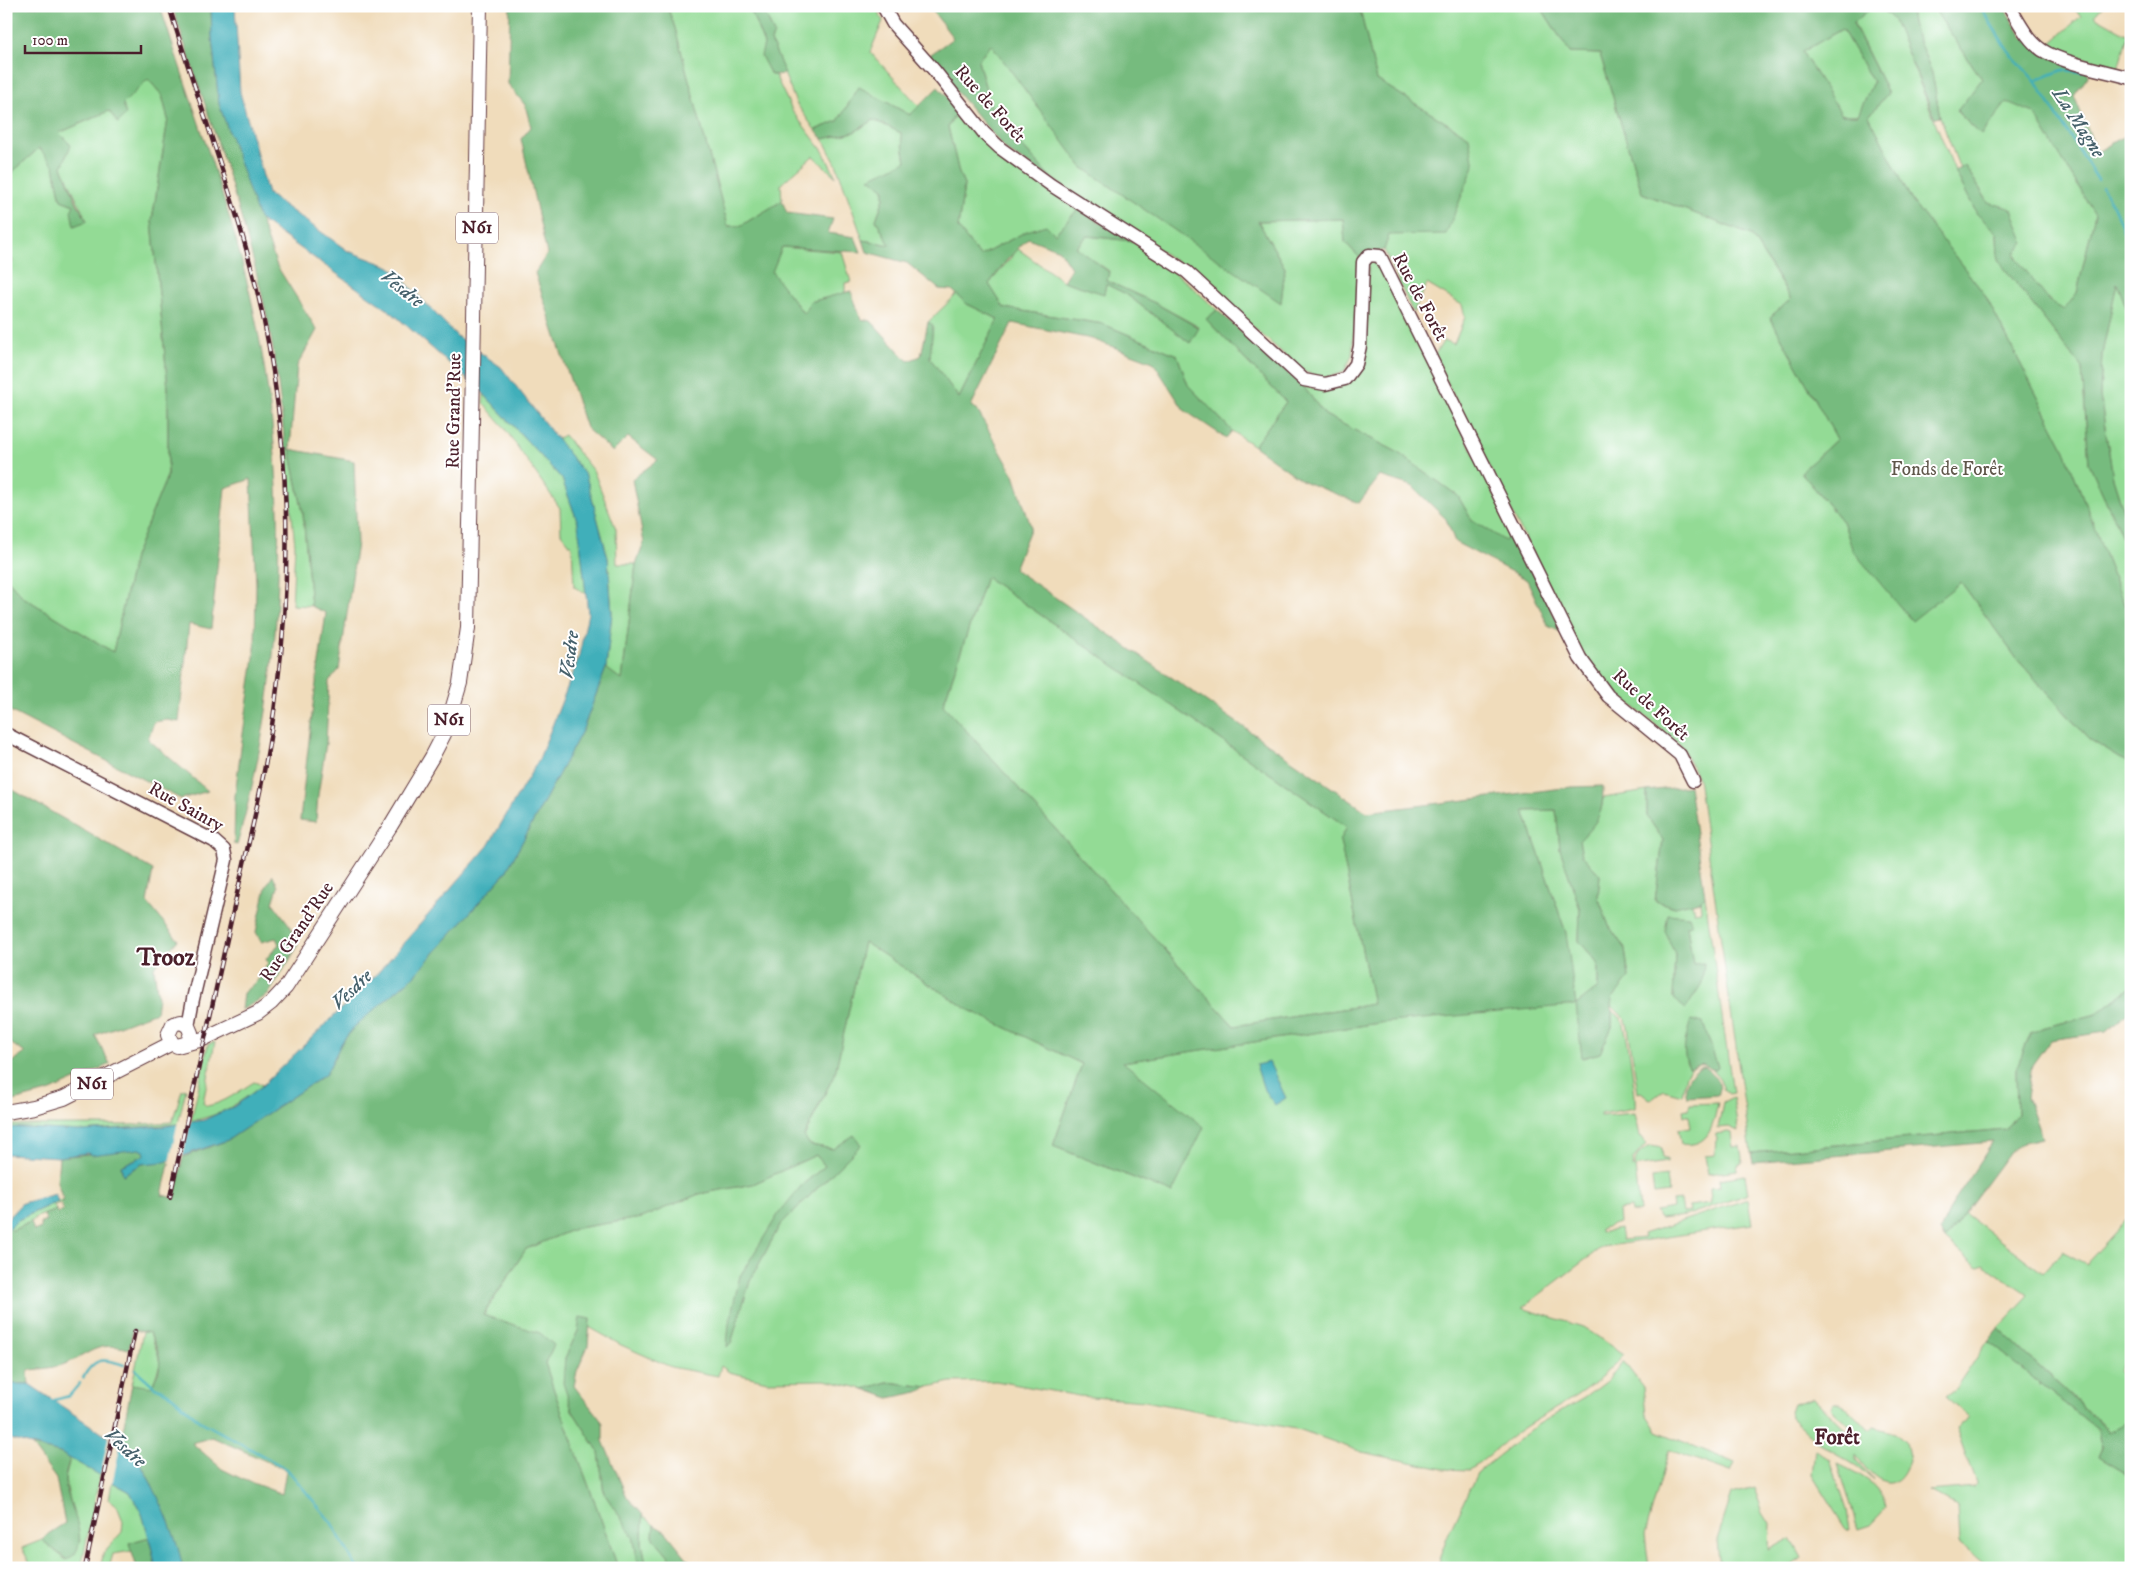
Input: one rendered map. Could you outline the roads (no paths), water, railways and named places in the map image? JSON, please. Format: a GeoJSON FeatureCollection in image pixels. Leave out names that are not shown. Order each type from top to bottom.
{"type":"FeatureCollection","features":[{"type":"Feature","properties":{"kind":"main road","name":"Rue Grand'Rue"},"geometry":{"type":"LineString","coordinates":[[189,1032],[180,1046],[171,1034],[181,1022],[189,1032],[203,1039],[258,1013],[286,987],[432,758],[444,734],[457,692],[466,651],[468,628],[480,6]]}},
{"type":"Feature","properties":{"kind":"main road","name":"N61"},"geometry":{"type":"LineString","coordinates":[[6,1105],[34,1100],[64,1090],[144,1050],[171,1034]]}},
{"type":"Feature","properties":{"kind":"main road","name":"N61"},"geometry":{"type":"LineString","coordinates":[[6,1112],[34,1107],[64,1098],[171,1034]]}},
{"type":"Feature","properties":{"kind":"street","name":"Rue de Forêt"},"geometry":{"type":"LineString","coordinates":[[883,6],[893,24],[934,70],[984,133],[1000,148],[1052,185],[1187,272],[1304,380],[1325,384],[1345,379],[1356,364],[1360,346],[1363,262],[1369,255],[1380,256],[1580,658],[1608,696],[1680,755],[1693,781]]}},
{"type":"Feature","properties":{"kind":"street"},"geometry":{"type":"LineString","coordinates":[[2009,6],[2022,28],[2041,50],[2131,78]]}},
{"type":"Feature","properties":{"kind":"street","name":"Rue Sainry"},"geometry":{"type":"LineString","coordinates":[[6,734],[214,841],[224,850],[226,860],[197,986],[189,1032]]}},
{"type":"Feature","properties":{"kind":"street","name":"Rue Sainry"},"geometry":{"type":"LineString","coordinates":[[171,1034],[197,986]]}},
{"type":"Feature","properties":{"kind":"water","name":"Vesdre"},"geometry":{"type":"Polygon","coordinates":[[[211,6],[235,6],[240,92],[268,194],[348,251],[391,267],[458,337],[501,367],[586,476],[608,558],[612,613],[606,668],[583,729],[506,872],[413,977],[355,1026],[342,1042],[326,1074],[228,1140],[165,1162],[142,1164],[123,1175],[121,1166],[145,1155],[144,1151],[139,1149],[59,1157],[6,1154],[6,1127],[81,1131],[166,1126],[204,1120],[235,1106],[263,1085],[375,976],[488,846],[539,759],[578,660],[588,613],[578,523],[562,479],[484,394],[391,312],[259,219],[219,104],[212,38],[211,6]]]}},
{"type":"Feature","properties":{"kind":"water"},"geometry":{"type":"Polygon","coordinates":[[[1269,1062],[1286,1098],[1275,1105],[1264,1090],[1256,1065],[1269,1062]]]}},
{"type":"Feature","properties":{"kind":"water"},"geometry":{"type":"Polygon","coordinates":[[[55,1194],[58,1201],[18,1220],[6,1231],[6,1220],[22,1203],[55,1194]]]}},
{"type":"Feature","properties":{"kind":"water","name":"Vesdre"},"geometry":{"type":"Polygon","coordinates":[[[6,1384],[29,1384],[136,1456],[164,1510],[180,1553],[183,1568],[156,1568],[142,1514],[130,1492],[60,1453],[6,1438],[6,1384]]]}},
{"type":"Feature","properties":{"kind":"waterway","name":"La Magne"},"geometry":{"type":"LineString","coordinates":[[1978,6],[2008,51],[2035,81],[2062,70],[2083,72]]}},
{"type":"Feature","properties":{"kind":"waterway","name":"La Magne"},"geometry":{"type":"LineString","coordinates":[[2035,81],[2098,180]]}},
{"type":"Feature","properties":{"kind":"waterway","name":"La Magne"},"geometry":{"type":"LineString","coordinates":[[2102,187],[2113,205],[2131,249]]}},
{"type":"Feature","properties":{"kind":"waterway"},"geometry":{"type":"LineString","coordinates":[[83,1378],[91,1366],[100,1361],[105,1360],[124,1365]]}},
{"type":"Feature","properties":{"kind":"waterway"},"geometry":{"type":"LineString","coordinates":[[136,1370],[155,1387],[168,1393],[200,1421],[287,1469],[331,1522],[357,1568]]}},
{"type":"Feature","properties":{"kind":"waterway"},"geometry":{"type":"LineString","coordinates":[[51,1401],[69,1396],[80,1383]]}},
{"type":"Feature","properties":{"kind":"railway"},"geometry":{"type":"LineString","coordinates":[[169,6],[242,232],[265,324],[278,410],[285,489],[286,529],[285,609],[282,648],[274,715],[265,767],[170,1197]]}},
{"type":"Feature","properties":{"kind":"railway"},"geometry":{"type":"LineString","coordinates":[[85,1568],[135,1331]]}},
{"type":"Feature","properties":{"kind":"district","name":"Trooz"},"geometry":{"type":"Point","coordinates":[166,958]}},
{"type":"Feature","properties":{"kind":"district","name":"Forêt"},"geometry":{"type":"Point","coordinates":[1837,1438]}},
{"type":"Feature","properties":{"kind":"park label","name":"Fonds de Forêt"},"geometry":{"type":"Point","coordinates":[1947,469]}}]}
